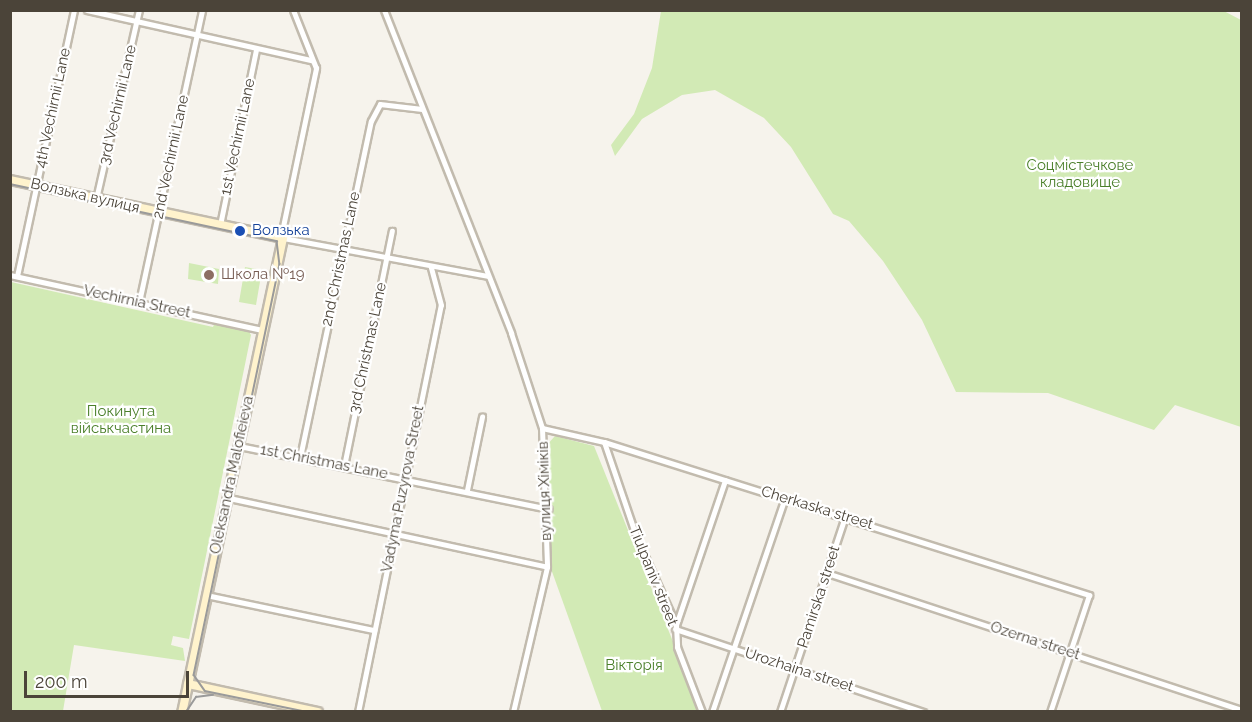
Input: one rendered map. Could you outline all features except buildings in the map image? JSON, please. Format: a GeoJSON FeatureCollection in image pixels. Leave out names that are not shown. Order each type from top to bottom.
{"type":"FeatureCollection","features":[{"type":"Feature","properties":{"kind":"street","name":"4th Vechirnii Lane"},"geometry":{"type":"LineString","coordinates":[[14,275],[37,185],[74,10]]}},
{"type":"Feature","properties":{"kind":"street"},"geometry":{"type":"LineString","coordinates":[[87,10],[197,33],[256,50],[311,60]]}},
{"type":"Feature","properties":{"kind":"street","name":"3rd Vechirnii Lane"},"geometry":{"type":"LineString","coordinates":[[96,199],[139,10]]}},
{"type":"Feature","properties":{"kind":"street","name":"2nd Vechirnii Lane"},"geometry":{"type":"LineString","coordinates":[[139,302],[202,10]]}},
{"type":"Feature","properties":{"kind":"street","name":"Oleksandra Malofieieva"},"geometry":{"type":"LineString","coordinates":[[182,711],[229,498],[316,68],[293,10]]}},
{"type":"Feature","properties":{"kind":"street","name":"вулиця Хіміків"},"geometry":{"type":"LineString","coordinates":[[384,10],[488,276],[542,428],[549,509],[547,567],[513,711]]}},
{"type":"Feature","properties":{"kind":"street","name":"1st Vechirnii Lane"},"geometry":{"type":"LineString","coordinates":[[220,225],[256,50]]}},
{"type":"Feature","properties":{"kind":"street","name":"2nd Christmas Lane"},"geometry":{"type":"LineString","coordinates":[[300,457],[343,249],[376,108],[422,109]]}},
{"type":"Feature","properties":{"kind":"street","name":"Волзька вулиця"},"geometry":{"type":"LineString","coordinates":[[10,180],[282,237]]}},
{"type":"Feature","properties":{"kind":"street","name":"3rd Christmas Lane"},"geometry":{"type":"LineString","coordinates":[[344,466],[392,231]]}},
{"type":"Feature","properties":{"kind":"street"},"geometry":{"type":"LineString","coordinates":[[282,237],[488,276]]}},
{"type":"Feature","properties":{"kind":"street","name":"Vadyma Puzyrova Street"},"geometry":{"type":"LineString","coordinates":[[358,711],[441,305],[431,267]]}},
{"type":"Feature","properties":{"kind":"street","name":"Vechirnia Street"},"geometry":{"type":"LineString","coordinates":[[14,275],[263,330]]}},
{"type":"Feature","properties":{"kind":"street"},"geometry":{"type":"LineString","coordinates":[[467,490],[482,417]]}},
{"type":"Feature","properties":{"kind":"street","name":"Cherkaska street"},"geometry":{"type":"LineString","coordinates":[[542,428],[604,442],[1089,595],[1070,653]]}},
{"type":"Feature","properties":{"kind":"street","name":"Tiulpaniv street"},"geometry":{"type":"LineString","coordinates":[[604,442],[608,465],[676,627],[702,711]]}},
{"type":"Feature","properties":{"kind":"street","name":"1st Christmas Lane"},"geometry":{"type":"LineString","coordinates":[[239,446],[467,490],[549,509]]}},
{"type":"Feature","properties":{"kind":"street"},"geometry":{"type":"LineString","coordinates":[[676,627],[725,480]]}},
{"type":"Feature","properties":{"kind":"street"},"geometry":{"type":"LineString","coordinates":[[229,498],[547,567]]}},
{"type":"Feature","properties":{"kind":"street"},"geometry":{"type":"LineString","coordinates":[[712,711],[786,498]]}},
{"type":"Feature","properties":{"kind":"street","name":"Pamirska street"},"geometry":{"type":"LineString","coordinates":[[780,711],[845,517]]}},
{"type":"Feature","properties":{"kind":"street","name":"Ozerna street"},"geometry":{"type":"LineString","coordinates":[[827,573],[1242,710]]}},
{"type":"Feature","properties":{"kind":"street"},"geometry":{"type":"LineString","coordinates":[[206,595],[374,630]]}},
{"type":"Feature","properties":{"kind":"street","name":"Urozhaina street"},"geometry":{"type":"LineString","coordinates":[[676,627],[735,650],[923,711]]}},
{"type":"Feature","properties":{"kind":"street"},"geometry":{"type":"LineString","coordinates":[[1050,711],[1070,653]]}},
{"type":"Feature","properties":{"kind":"street"},"geometry":{"type":"LineString","coordinates":[[188,684],[318,711]]}},
{"type":"Feature","properties":{"kind":"green space","name":"Соцмістечкове кладовище"},"geometry":{"type":"Polygon","coordinates":[[[1222,10],[1241,20],[1241,427],[1175,405],[1154,430],[1048,393],[956,392],[922,320],[883,261],[849,221],[833,214],[791,147],[764,118],[715,90],[682,95],[642,119],[615,156],[611,145],[634,114],[652,68],[661,11],[1222,10]]]}},
{"type":"Feature","properties":{"kind":"green space"},"geometry":{"type":"Polygon","coordinates":[[[189,263],[219,269],[218,284],[188,279],[189,263]]]}},
{"type":"Feature","properties":{"kind":"green space"},"geometry":{"type":"Polygon","coordinates":[[[245,267],[262,270],[256,305],[239,302],[245,267]]]}},
{"type":"Feature","properties":{"kind":"green space","name":"Покинута військчастина"},"geometry":{"type":"Polygon","coordinates":[[[11,282],[213,327],[215,322],[248,330],[251,335],[189,639],[173,636],[171,645],[183,648],[185,661],[74,645],[63,711],[11,712],[11,282]]]}},
{"type":"Feature","properties":{"kind":"green space","name":"Вікторія"},"geometry":{"type":"Polygon","coordinates":[[[555,436],[594,446],[701,711],[602,711],[550,566],[546,446],[555,436]]]}},
{"type":"Feature","properties":{"kind":"tram line"},"geometry":{"type":"LineString","coordinates":[[10,184],[277,241],[280,264],[194,675],[205,691],[307,712]]}},
{"type":"Feature","properties":{"kind":"tram line"},"geometry":{"type":"LineString","coordinates":[[186,712],[196,697],[213,695]]}},
{"type":"Feature","properties":{"kind":"place","name":"Волзька"},"geometry":{"type":"Point","coordinates":[240,231]}},
{"type":"Feature","properties":{"kind":"place","name":"Школа №19"},"geometry":{"type":"Point","coordinates":[209,275]}}]}
